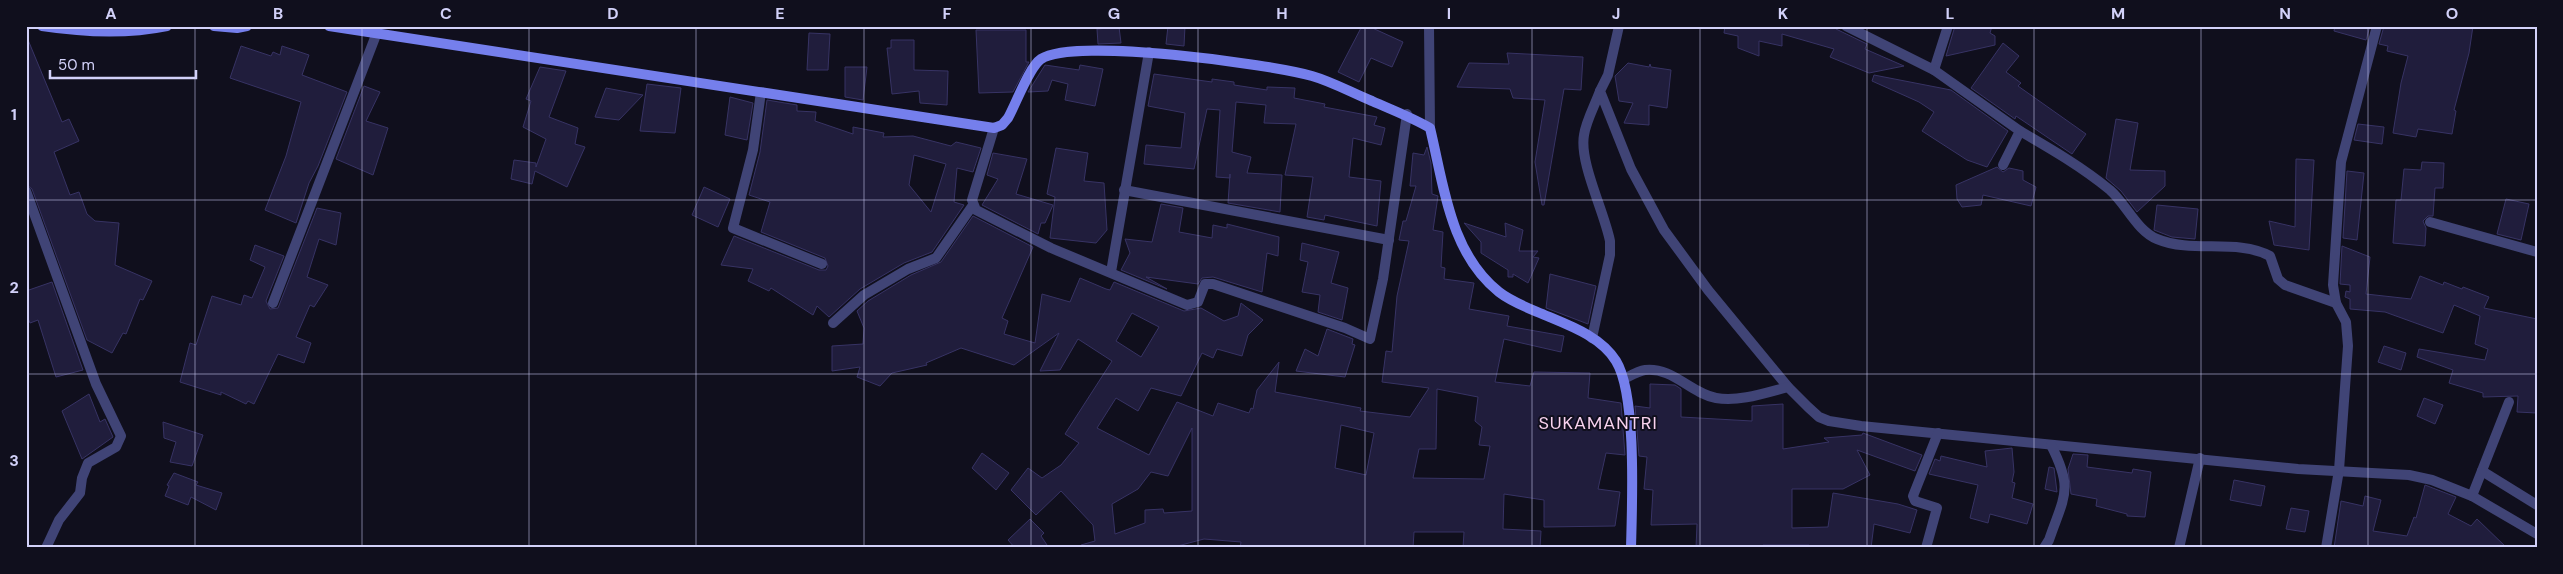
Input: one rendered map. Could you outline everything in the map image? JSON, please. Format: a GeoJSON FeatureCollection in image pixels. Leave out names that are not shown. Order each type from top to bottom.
{"type":"FeatureCollection","features":[{"type":"Feature","properties":{"kind":"street"},"geometry":{"type":"LineString","coordinates":[[42,26],[75,30],[125,30],[167,26]]}},
{"type":"Feature","properties":{"kind":"street"},"geometry":{"type":"LineString","coordinates":[[214,26],[237,28],[248,26]]}},
{"type":"Feature","properties":{"kind":"street"},"geometry":{"type":"LineString","coordinates":[[329,26],[376,35],[994,128],[1002,125],[1008,118],[1037,62],[1047,56],[1057,52],[1149,52],[1275,68],[1312,76],[1407,114],[1430,128]]}},
{"type":"Feature","properties":{"kind":"street"},"geometry":{"type":"LineString","coordinates":[[1429,26],[1430,128],[1454,230],[1484,277],[1500,293],[1592,338],[1616,360],[1624,379],[1630,426],[1631,548]]}},
{"type":"Feature","properties":{"kind":"street"},"geometry":{"type":"LineString","coordinates":[[1592,338],[1610,255],[1610,240],[1585,158],[1583,144],[1584,134],[1608,75],[1619,26]]}},
{"type":"Feature","properties":{"kind":"street"},"geometry":{"type":"LineString","coordinates":[[1846,26],[1934,70],[2020,131],[2082,168],[2104,186],[2146,232],[2156,239],[2203,247],[2260,252],[2270,256],[2278,279],[2284,285],[2336,304]]}},
{"type":"Feature","properties":{"kind":"street"},"geometry":{"type":"LineString","coordinates":[[1934,70],[1948,26]]}},
{"type":"Feature","properties":{"kind":"street"},"geometry":{"type":"LineString","coordinates":[[2326,548],[2339,470],[2348,332],[2346,322],[2336,304],[2333,285],[2341,162],[2377,26]]}},
{"type":"Feature","properties":{"kind":"street"},"geometry":{"type":"LineString","coordinates":[[273,303],[376,35]]}},
{"type":"Feature","properties":{"kind":"street"},"geometry":{"type":"LineString","coordinates":[[1111,272],[1149,52]]}},
{"type":"Feature","properties":{"kind":"street"},"geometry":{"type":"LineString","coordinates":[[1600,91],[1631,169],[1664,230],[1708,290],[1788,387],[1813,412],[1830,421],[2051,446],[2200,458],[2298,469],[2409,475],[2432,480],[2473,495],[2537,534]]}},
{"type":"Feature","properties":{"kind":"street"},"geometry":{"type":"LineString","coordinates":[[761,92],[753,150],[733,228],[822,264]]}},
{"type":"Feature","properties":{"kind":"street"},"geometry":{"type":"LineString","coordinates":[[994,128],[972,200],[976,210],[1051,248],[1187,305],[1198,302],[1205,284],[1212,284],[1345,328],[1370,339],[1389,240],[1407,114]]}},
{"type":"Feature","properties":{"kind":"street"},"geometry":{"type":"LineString","coordinates":[[2003,165],[2020,131]]}},
{"type":"Feature","properties":{"kind":"street"},"geometry":{"type":"LineString","coordinates":[[1124,190],[1389,240]]}},
{"type":"Feature","properties":{"kind":"street"},"geometry":{"type":"LineString","coordinates":[[26,191],[96,384],[121,436],[116,447],[88,463],[82,478],[80,493],[59,520],[46,548]]}},
{"type":"Feature","properties":{"kind":"street"},"geometry":{"type":"LineString","coordinates":[[833,323],[864,295],[908,269],[936,258],[973,205]]}},
{"type":"Feature","properties":{"kind":"street"},"geometry":{"type":"LineString","coordinates":[[2430,222],[2537,252]]}},
{"type":"Feature","properties":{"kind":"street"},"geometry":{"type":"LineString","coordinates":[[1624,379],[1644,370],[1662,372],[1674,376],[1693,389],[1717,398],[1753,396],[1788,387]]}},
{"type":"Feature","properties":{"kind":"street"},"geometry":{"type":"LineString","coordinates":[[2473,495],[2509,402]]}},
{"type":"Feature","properties":{"kind":"street"},"geometry":{"type":"LineString","coordinates":[[1926,548],[1937,508],[1915,501],[1913,496],[1938,433]]}},
{"type":"Feature","properties":{"kind":"street"},"geometry":{"type":"LineString","coordinates":[[2044,548],[2049,540],[2066,489],[2061,466],[2051,446]]}},
{"type":"Feature","properties":{"kind":"street"},"geometry":{"type":"LineString","coordinates":[[2179,548],[2200,458]]}},
{"type":"Feature","properties":{"kind":"street"},"geometry":{"type":"LineString","coordinates":[[2481,473],[2537,505]]}},
{"type":"Feature","properties":{"kind":"building"},"geometry":{"type":"Polygon","coordinates":[[[1168,26],[1185,26],[1184,46],[1166,44],[1168,26]]]}},
{"type":"Feature","properties":{"kind":"building"},"geometry":{"type":"Polygon","coordinates":[[[1362,26],[1368,26],[1403,42],[1392,67],[1371,58],[1359,82],[1338,72],[1362,26]]]}},
{"type":"Feature","properties":{"kind":"building"},"geometry":{"type":"Polygon","coordinates":[[[1725,26],[1836,26],[1836,29],[1867,44],[1865,49],[1904,66],[1869,73],[1830,57],[1834,49],[1782,34],[1782,46],[1759,41],[1759,56],[1738,48],[1738,36],[1724,33],[1725,26]]]}},
{"type":"Feature","properties":{"kind":"building"},"geometry":{"type":"Polygon","coordinates":[[[1955,26],[1992,26],[1990,33],[1995,36],[1995,45],[1946,56],[1955,26]]]}},
{"type":"Feature","properties":{"kind":"building"},"geometry":{"type":"Polygon","coordinates":[[[2335,26],[2370,26],[2366,40],[2334,31],[2335,26]]]}},
{"type":"Feature","properties":{"kind":"building"},"geometry":{"type":"Polygon","coordinates":[[[2384,26],[2473,26],[2469,53],[2454,110],[2456,111],[2452,134],[2418,129],[2416,137],[2393,133],[2401,83],[2408,56],[2387,51],[2388,46],[2379,44],[2384,26]]]}},
{"type":"Feature","properties":{"kind":"building"},"geometry":{"type":"Polygon","coordinates":[[[1119,27],[1121,43],[1098,44],[1097,29],[1119,27]]]}},
{"type":"Feature","properties":{"kind":"building"},"geometry":{"type":"Polygon","coordinates":[[[976,30],[1026,30],[1026,62],[1029,62],[1013,92],[979,93],[976,30]]]}},
{"type":"Feature","properties":{"kind":"building"},"geometry":{"type":"Polygon","coordinates":[[[809,33],[830,34],[828,70],[807,70],[809,33]]]}},
{"type":"Feature","properties":{"kind":"building"},"geometry":{"type":"Polygon","coordinates":[[[26,35],[62,122],[69,119],[79,141],[54,152],[70,195],[79,192],[87,214],[95,221],[119,223],[115,265],[152,281],[143,300],[140,299],[126,334],[123,333],[112,353],[87,340],[32,189],[26,184],[26,35]]]}},
{"type":"Feature","properties":{"kind":"building"},"geometry":{"type":"Polygon","coordinates":[[[891,40],[914,40],[914,70],[948,71],[947,105],[920,103],[919,91],[892,94],[887,48],[891,48],[891,40]]]}},
{"type":"Feature","properties":{"kind":"building"},"geometry":{"type":"Polygon","coordinates":[[[2003,43],[2019,56],[2006,72],[2021,83],[2018,86],[2086,134],[2072,154],[2016,116],[2015,119],[1971,88],[2003,43]]]}},
{"type":"Feature","properties":{"kind":"building"},"geometry":{"type":"Polygon","coordinates":[[[241,46],[271,56],[273,52],[280,55],[282,46],[309,55],[302,75],[347,92],[318,166],[309,183],[296,223],[265,210],[286,156],[301,102],[230,78],[241,46]]]}},
{"type":"Feature","properties":{"kind":"building"},"geometry":{"type":"Polygon","coordinates":[[[1507,53],[1583,57],[1581,90],[1564,89],[1544,205],[1542,205],[1535,162],[1545,100],[1513,98],[1510,89],[1457,87],[1469,63],[1509,64],[1507,53]]]}},
{"type":"Feature","properties":{"kind":"building"},"geometry":{"type":"Polygon","coordinates":[[[1628,63],[1649,67],[1650,64],[1651,67],[1671,70],[1667,108],[1649,105],[1649,125],[1624,123],[1633,103],[1619,101],[1615,76],[1628,63]]]}},
{"type":"Feature","properties":{"kind":"building"},"geometry":{"type":"Polygon","coordinates":[[[1045,65],[1079,70],[1080,65],[1103,69],[1095,106],[1065,100],[1068,84],[1052,80],[1048,91],[1028,92],[1045,65]]]}},
{"type":"Feature","properties":{"kind":"building"},"geometry":{"type":"Polygon","coordinates":[[[540,67],[566,71],[549,117],[578,128],[575,144],[585,147],[567,187],[535,171],[532,184],[511,179],[514,160],[536,163],[536,167],[546,139],[523,127],[531,101],[526,99],[540,67]]]}},
{"type":"Feature","properties":{"kind":"building"},"geometry":{"type":"Polygon","coordinates":[[[845,67],[867,67],[863,100],[845,97],[845,67]]]}},
{"type":"Feature","properties":{"kind":"building"},"geometry":{"type":"Polygon","coordinates":[[[1154,74],[1212,82],[1212,79],[1234,82],[1234,85],[1267,90],[1267,87],[1295,88],[1294,98],[1325,104],[1324,107],[1377,117],[1374,125],[1385,128],[1381,145],[1353,138],[1349,177],[1381,181],[1377,226],[1325,215],[1324,220],[1307,217],[1313,177],[1285,175],[1296,124],[1264,123],[1266,105],[1236,102],[1232,152],[1251,157],[1247,173],[1282,175],[1280,212],[1228,203],[1230,178],[1216,177],[1220,110],[1207,109],[1194,169],[1144,164],[1146,145],[1181,148],[1185,113],[1148,106],[1154,74]]]}},
{"type":"Feature","properties":{"kind":"building"},"geometry":{"type":"Polygon","coordinates":[[[1874,75],[1951,90],[2008,131],[1987,167],[1967,160],[1922,131],[1934,112],[1919,102],[1872,81],[1874,75]]]}},
{"type":"Feature","properties":{"kind":"building"},"geometry":{"type":"Polygon","coordinates":[[[647,84],[681,88],[675,133],[640,131],[647,84]]]}},
{"type":"Feature","properties":{"kind":"building"},"geometry":{"type":"Polygon","coordinates":[[[364,86],[380,92],[366,121],[388,128],[373,175],[336,159],[364,86]]]}},
{"type":"Feature","properties":{"kind":"building"},"geometry":{"type":"Polygon","coordinates":[[[606,88],[643,95],[619,120],[595,117],[606,88]]]}},
{"type":"Feature","properties":{"kind":"building"},"geometry":{"type":"Polygon","coordinates":[[[730,97],[753,103],[747,140],[725,135],[730,97]]]}},
{"type":"Feature","properties":{"kind":"building"},"geometry":{"type":"Polygon","coordinates":[[[767,100],[797,105],[797,111],[816,112],[815,121],[853,134],[853,127],[884,133],[883,137],[913,136],[951,146],[956,142],[981,148],[973,172],[957,168],[954,202],[964,205],[932,252],[904,263],[860,289],[829,317],[817,306],[813,315],[771,288],[769,291],[748,281],[753,269],[721,265],[734,236],[819,270],[826,270],[828,266],[825,258],[761,232],[770,202],[749,195],[760,152],[767,100]],[[914,155],[909,185],[931,212],[946,164],[914,155]]]}},
{"type":"Feature","properties":{"kind":"building"},"geometry":{"type":"Polygon","coordinates":[[[2116,119],[2138,123],[2130,170],[2165,171],[2165,186],[2137,212],[2121,191],[2106,178],[2116,119]]]}},
{"type":"Feature","properties":{"kind":"building"},"geometry":{"type":"Polygon","coordinates":[[[2358,124],[2384,127],[2382,144],[2354,140],[2358,124]]]}},
{"type":"Feature","properties":{"kind":"building"},"geometry":{"type":"Polygon","coordinates":[[[1427,147],[1431,163],[1432,194],[1438,196],[1433,230],[1443,232],[1441,267],[1445,268],[1444,279],[1474,283],[1469,309],[1509,316],[1507,326],[1564,336],[1561,352],[1504,339],[1495,382],[1530,386],[1534,372],[1590,373],[1588,398],[1621,403],[1625,455],[1606,453],[1598,489],[1620,492],[1615,526],[1544,527],[1544,500],[1504,494],[1503,529],[1541,531],[1540,548],[1463,548],[1464,532],[1414,532],[1413,548],[1240,548],[1241,542],[1204,539],[1170,548],[1082,548],[1081,545],[1095,541],[1093,525],[1061,491],[1036,515],[1011,490],[1028,468],[1042,478],[1061,465],[1079,443],[1065,434],[1112,361],[1078,339],[1060,370],[1040,371],[1059,333],[1014,365],[961,348],[926,363],[927,365],[892,373],[880,386],[857,377],[860,367],[832,371],[832,346],[863,344],[864,328],[857,311],[868,301],[911,275],[941,262],[973,216],[1033,247],[1002,318],[1008,321],[1004,334],[1035,343],[1042,294],[1070,302],[1080,278],[1110,290],[1114,282],[1184,311],[1201,308],[1224,321],[1238,316],[1241,303],[1263,320],[1248,335],[1242,356],[1217,349],[1213,358],[1202,353],[1181,396],[1151,388],[1138,411],[1116,398],[1097,428],[1149,455],[1177,402],[1213,416],[1218,403],[1249,413],[1251,408],[1253,409],[1257,390],[1279,362],[1275,392],[1361,408],[1360,411],[1410,417],[1429,388],[1382,382],[1386,351],[1392,352],[1397,296],[1409,241],[1399,240],[1403,221],[1406,221],[1416,186],[1410,186],[1413,153],[1424,155],[1427,147]],[[1132,313],[1116,341],[1141,357],[1159,327],[1132,313]],[[1437,389],[1436,449],[1419,449],[1413,478],[1484,479],[1490,446],[1479,445],[1482,427],[1475,421],[1478,397],[1437,389]],[[1341,425],[1335,468],[1366,475],[1374,433],[1341,425]],[[1192,428],[1168,476],[1151,472],[1138,489],[1112,504],[1115,534],[1145,523],[1145,510],[1163,509],[1164,513],[1192,511],[1192,428]]]}},
{"type":"Feature","properties":{"kind":"building"},"geometry":{"type":"Polygon","coordinates":[[[1056,148],[1088,153],[1084,181],[1104,183],[1107,230],[1096,243],[1050,238],[1055,197],[1047,194],[1056,148]]]}},
{"type":"Feature","properties":{"kind":"building"},"geometry":{"type":"Polygon","coordinates":[[[993,153],[1027,159],[1016,194],[1053,205],[1045,223],[1041,223],[1038,234],[982,205],[998,179],[987,175],[993,153]]]}},
{"type":"Feature","properties":{"kind":"building"},"geometry":{"type":"Polygon","coordinates":[[[2296,159],[2314,160],[2309,250],[2274,245],[2269,221],[2295,227],[2296,159]]]}},
{"type":"Feature","properties":{"kind":"building"},"geometry":{"type":"Polygon","coordinates":[[[2422,162],[2444,163],[2443,188],[2435,188],[2433,216],[2428,216],[2423,221],[2426,228],[2425,246],[2393,243],[2396,200],[2401,200],[2404,169],[2421,170],[2422,162]]]}},
{"type":"Feature","properties":{"kind":"building"},"geometry":{"type":"Polygon","coordinates":[[[1997,167],[2003,172],[2009,168],[2023,171],[2023,180],[2036,187],[2031,206],[1983,195],[1981,205],[1962,207],[1957,199],[1956,185],[1997,167]]]}},
{"type":"Feature","properties":{"kind":"building"},"geometry":{"type":"Polygon","coordinates":[[[2347,171],[2364,173],[2357,240],[2343,238],[2347,171]]]}},
{"type":"Feature","properties":{"kind":"building"},"geometry":{"type":"Polygon","coordinates":[[[704,187],[730,199],[718,227],[692,215],[704,187]]]}},
{"type":"Feature","properties":{"kind":"building"},"geometry":{"type":"Polygon","coordinates":[[[2506,199],[2529,204],[2521,240],[2497,234],[2506,199]]]}},
{"type":"Feature","properties":{"kind":"building"},"geometry":{"type":"Polygon","coordinates":[[[1161,204],[1183,208],[1179,232],[1212,238],[1213,225],[1227,228],[1227,224],[1279,237],[1278,256],[1267,253],[1262,292],[1213,277],[1202,278],[1198,284],[1146,277],[1167,289],[1121,270],[1130,253],[1125,239],[1152,242],[1161,204]]]}},
{"type":"Feature","properties":{"kind":"building"},"geometry":{"type":"Polygon","coordinates":[[[2157,205],[2198,209],[2195,239],[2172,237],[2154,230],[2157,205]]]}},
{"type":"Feature","properties":{"kind":"building"},"geometry":{"type":"Polygon","coordinates":[[[317,208],[341,213],[336,245],[319,239],[307,277],[328,285],[314,307],[310,305],[296,337],[311,343],[304,363],[278,354],[254,404],[248,401],[246,404],[221,392],[221,395],[180,382],[190,343],[196,345],[212,296],[241,305],[244,295],[252,298],[265,267],[250,260],[255,245],[284,256],[266,301],[270,309],[278,308],[317,208]]]}},
{"type":"Feature","properties":{"kind":"building"},"geometry":{"type":"Polygon","coordinates":[[[1464,223],[1506,237],[1505,223],[1523,230],[1519,251],[1538,251],[1533,257],[1539,258],[1528,283],[1513,274],[1513,277],[1508,277],[1508,270],[1481,253],[1481,242],[1464,223]]]}},
{"type":"Feature","properties":{"kind":"building"},"geometry":{"type":"Polygon","coordinates":[[[1302,243],[1339,252],[1331,283],[1348,288],[1342,320],[1318,312],[1320,295],[1302,292],[1308,262],[1300,260],[1302,243]]]}},
{"type":"Feature","properties":{"kind":"building"},"geometry":{"type":"Polygon","coordinates":[[[2342,246],[2370,257],[2366,294],[2411,299],[2420,276],[2443,285],[2444,282],[2462,289],[2463,287],[2489,297],[2484,308],[2537,319],[2537,413],[2517,412],[2518,396],[2483,397],[2483,393],[2449,383],[2453,370],[2417,357],[2419,349],[2485,360],[2488,349],[2475,344],[2480,316],[2454,305],[2443,333],[2385,312],[2350,309],[2350,299],[2345,297],[2346,291],[2350,292],[2350,285],[2340,284],[2342,246]]]}},
{"type":"Feature","properties":{"kind":"building"},"geometry":{"type":"Polygon","coordinates":[[[1550,274],[1596,286],[1588,324],[1546,308],[1550,274]]]}},
{"type":"Feature","properties":{"kind":"building"},"geometry":{"type":"Polygon","coordinates":[[[52,282],[83,370],[56,377],[38,320],[30,323],[26,313],[26,291],[52,282]]]}},
{"type":"Feature","properties":{"kind":"building"},"geometry":{"type":"Polygon","coordinates":[[[1327,329],[1353,339],[1352,344],[1355,345],[1345,377],[1296,371],[1305,349],[1318,356],[1327,329]]]}},
{"type":"Feature","properties":{"kind":"building"},"geometry":{"type":"Polygon","coordinates":[[[2384,346],[2406,353],[2401,370],[2378,362],[2384,346]]]}},
{"type":"Feature","properties":{"kind":"building"},"geometry":{"type":"Polygon","coordinates":[[[1650,384],[1675,385],[1681,389],[1681,417],[1752,421],[1752,406],[1783,404],[1783,449],[1829,442],[1824,438],[1862,435],[1863,433],[1922,455],[1915,471],[1857,450],[1870,475],[1843,489],[1792,489],[1792,528],[1828,527],[1833,493],[1898,504],[1917,510],[1910,533],[1874,524],[1871,548],[1809,548],[1809,545],[1763,545],[1763,548],[1696,548],[1697,524],[1651,525],[1653,490],[1644,489],[1647,457],[1639,456],[1635,406],[1650,408],[1650,384]]]}},
{"type":"Feature","properties":{"kind":"building"},"geometry":{"type":"Polygon","coordinates":[[[89,394],[100,422],[105,419],[113,437],[82,459],[62,411],[89,394]]]}},
{"type":"Feature","properties":{"kind":"building"},"geometry":{"type":"Polygon","coordinates":[[[2424,398],[2443,405],[2435,424],[2417,416],[2424,398]]]}},
{"type":"Feature","properties":{"kind":"building"},"geometry":{"type":"Polygon","coordinates":[[[163,422],[203,435],[192,466],[170,462],[176,442],[164,438],[163,422]]]}},
{"type":"Feature","properties":{"kind":"building"},"geometry":{"type":"Polygon","coordinates":[[[2012,448],[2014,472],[2012,482],[2015,483],[2012,498],[2033,504],[2027,524],[1990,514],[1988,523],[1970,518],[1978,485],[1929,474],[1935,459],[1940,461],[1941,456],[1987,467],[1985,451],[2012,448]]]}},
{"type":"Feature","properties":{"kind":"building"},"geometry":{"type":"Polygon","coordinates":[[[982,453],[1009,473],[996,490],[972,468],[982,453]]]}},
{"type":"Feature","properties":{"kind":"building"},"geometry":{"type":"Polygon","coordinates":[[[2073,454],[2088,455],[2087,467],[2132,473],[2133,469],[2151,472],[2145,517],[2127,516],[2127,514],[2096,506],[2097,499],[2071,494],[2068,469],[2073,454]]]}},
{"type":"Feature","properties":{"kind":"building"},"geometry":{"type":"Polygon","coordinates":[[[2049,467],[2054,468],[2057,492],[2045,489],[2049,467]]]}},
{"type":"Feature","properties":{"kind":"building"},"geometry":{"type":"Polygon","coordinates":[[[174,473],[198,482],[196,485],[222,493],[216,510],[191,497],[188,505],[165,496],[169,486],[167,485],[174,473]]]}},
{"type":"Feature","properties":{"kind":"building"},"geometry":{"type":"Polygon","coordinates":[[[2234,480],[2265,486],[2261,506],[2230,500],[2234,480]]]}},
{"type":"Feature","properties":{"kind":"building"},"geometry":{"type":"Polygon","coordinates":[[[2425,485],[2456,497],[2448,514],[2471,526],[2477,519],[2507,548],[2334,548],[2341,501],[2363,506],[2365,496],[2381,500],[2373,531],[2407,536],[2414,517],[2416,518],[2425,485]]]}},
{"type":"Feature","properties":{"kind":"building"},"geometry":{"type":"Polygon","coordinates":[[[2291,508],[2309,511],[2305,532],[2286,529],[2291,508]]]}},
{"type":"Feature","properties":{"kind":"building"},"geometry":{"type":"Polygon","coordinates":[[[1030,519],[1044,533],[1041,536],[1049,548],[1015,548],[1008,540],[1030,519]]]}},
{"type":"Feature","properties":{"kind":"district","name":"SUKAMANTRI"},"geometry":{"type":"Point","coordinates":[1598,423]}}]}
